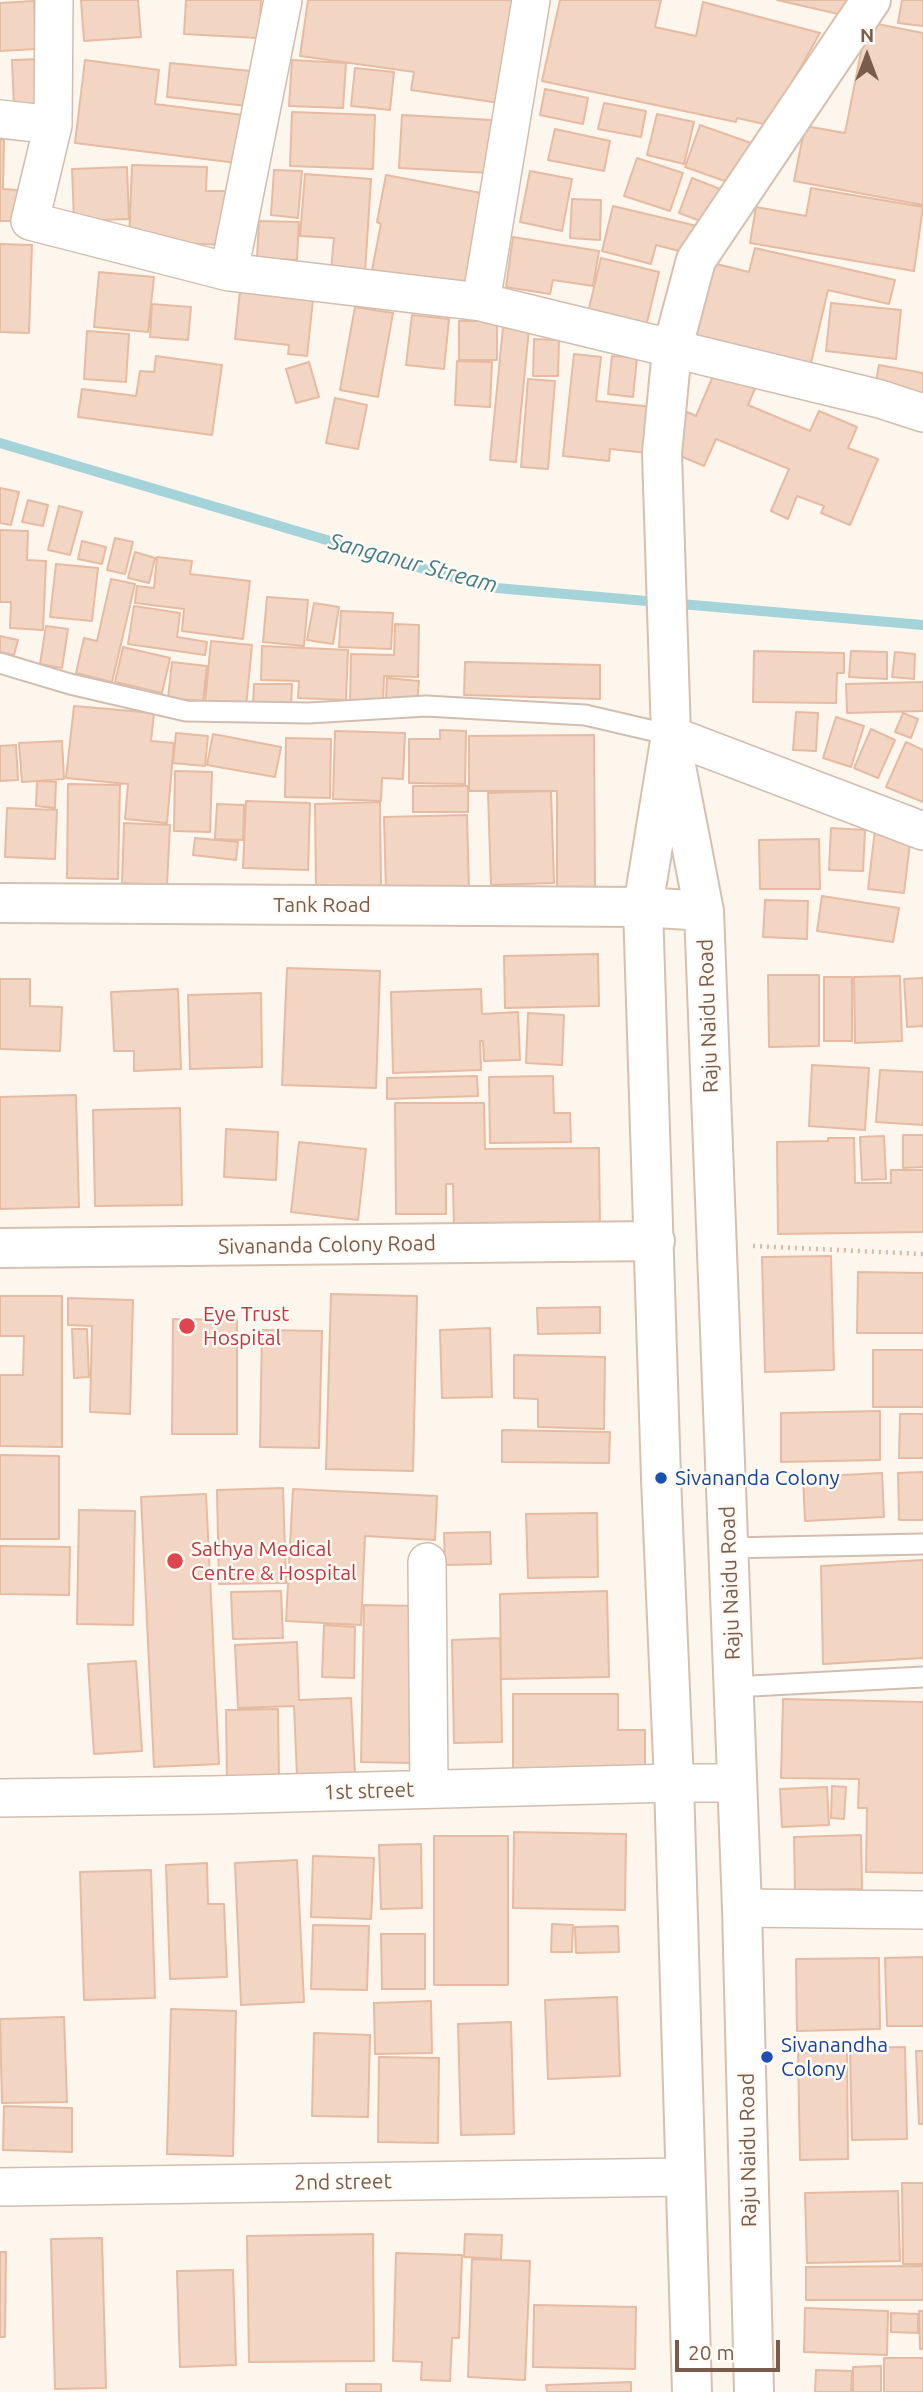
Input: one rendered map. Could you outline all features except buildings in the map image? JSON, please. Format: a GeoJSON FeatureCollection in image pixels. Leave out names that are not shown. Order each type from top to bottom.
{"type":"FeatureCollection","features":[{"type":"Feature","properties":{"kind":"main road"},"geometry":{"type":"LineString","coordinates":[[692,2392],[643,907],[671,735],[662,453],[672,350],[696,260],[871,0]]}},
{"type":"Feature","properties":{"kind":"main road","name":"Raju Naidu Road"},"geometry":{"type":"LineString","coordinates":[[671,735],[704,911],[742,1908],[754,2392]]}},
{"type":"Feature","properties":{"kind":"main road","name":"Tank Road"},"geometry":{"type":"LineString","coordinates":[[0,903],[643,907],[704,911]]}},
{"type":"Feature","properties":{"kind":"main road","name":"Sivananda Colony Road"},"geometry":{"type":"LineString","coordinates":[[0,1248],[654,1241]]}},
{"type":"Feature","properties":{"kind":"street"},"geometry":{"type":"LineString","coordinates":[[54,0],[53,125],[30,221],[229,272],[481,302],[880,399],[923,413]]}},
{"type":"Feature","properties":{"kind":"street"},"geometry":{"type":"LineString","coordinates":[[229,272],[283,0]]}},
{"type":"Feature","properties":{"kind":"street"},"geometry":{"type":"LineString","coordinates":[[481,302],[531,0]]}},
{"type":"Feature","properties":{"kind":"street"},"geometry":{"type":"LineString","coordinates":[[0,119],[53,125]]}},
{"type":"Feature","properties":{"kind":"street"},"geometry":{"type":"LineString","coordinates":[[671,735],[923,831]]}},
{"type":"Feature","properties":{"kind":"street"},"geometry":{"type":"LineString","coordinates":[[427,1562],[429,1789]]}},
{"type":"Feature","properties":{"kind":"street","name":"1st street"},"geometry":{"type":"LineString","coordinates":[[0,1798],[737,1783]]}},
{"type":"Feature","properties":{"kind":"street"},"geometry":{"type":"LineString","coordinates":[[742,1908],[923,1910]]}},
{"type":"Feature","properties":{"kind":"street","name":"2nd street"},"geometry":{"type":"LineString","coordinates":[[0,2187],[685,2177]]}},
{"type":"Feature","properties":{"kind":"lane"},"geometry":{"type":"LineString","coordinates":[[0,663],[70,684],[186,711],[309,713],[426,706],[585,715],[671,735]]}},
{"type":"Feature","properties":{"kind":"lane"},"geometry":{"type":"LineString","coordinates":[[729,1548],[923,1544]]}},
{"type":"Feature","properties":{"kind":"lane"},"geometry":{"type":"LineString","coordinates":[[733,1687],[923,1677]]}},
{"type":"Feature","properties":{"kind":"path"},"geometry":{"type":"LineString","coordinates":[[717,1245],[923,1254]]}},
{"type":"Feature","properties":{"kind":"waterway","name":"Sanganur Stream"},"geometry":{"type":"LineString","coordinates":[[0,443],[485,587],[923,625]]}},
{"type":"Feature","properties":{"kind":"place","name":"Eye Trust Hospital"},"geometry":{"type":"Point","coordinates":[187,1326]}},
{"type":"Feature","properties":{"kind":"place","name":"Sivananda Colony"},"geometry":{"type":"Point","coordinates":[661,1478]}},
{"type":"Feature","properties":{"kind":"place","name":"Sathya Medical Centre & Hospital"},"geometry":{"type":"Point","coordinates":[175,1561]}},
{"type":"Feature","properties":{"kind":"place","name":"Sivanandha Colony"},"geometry":{"type":"Point","coordinates":[767,2057]}}]}
